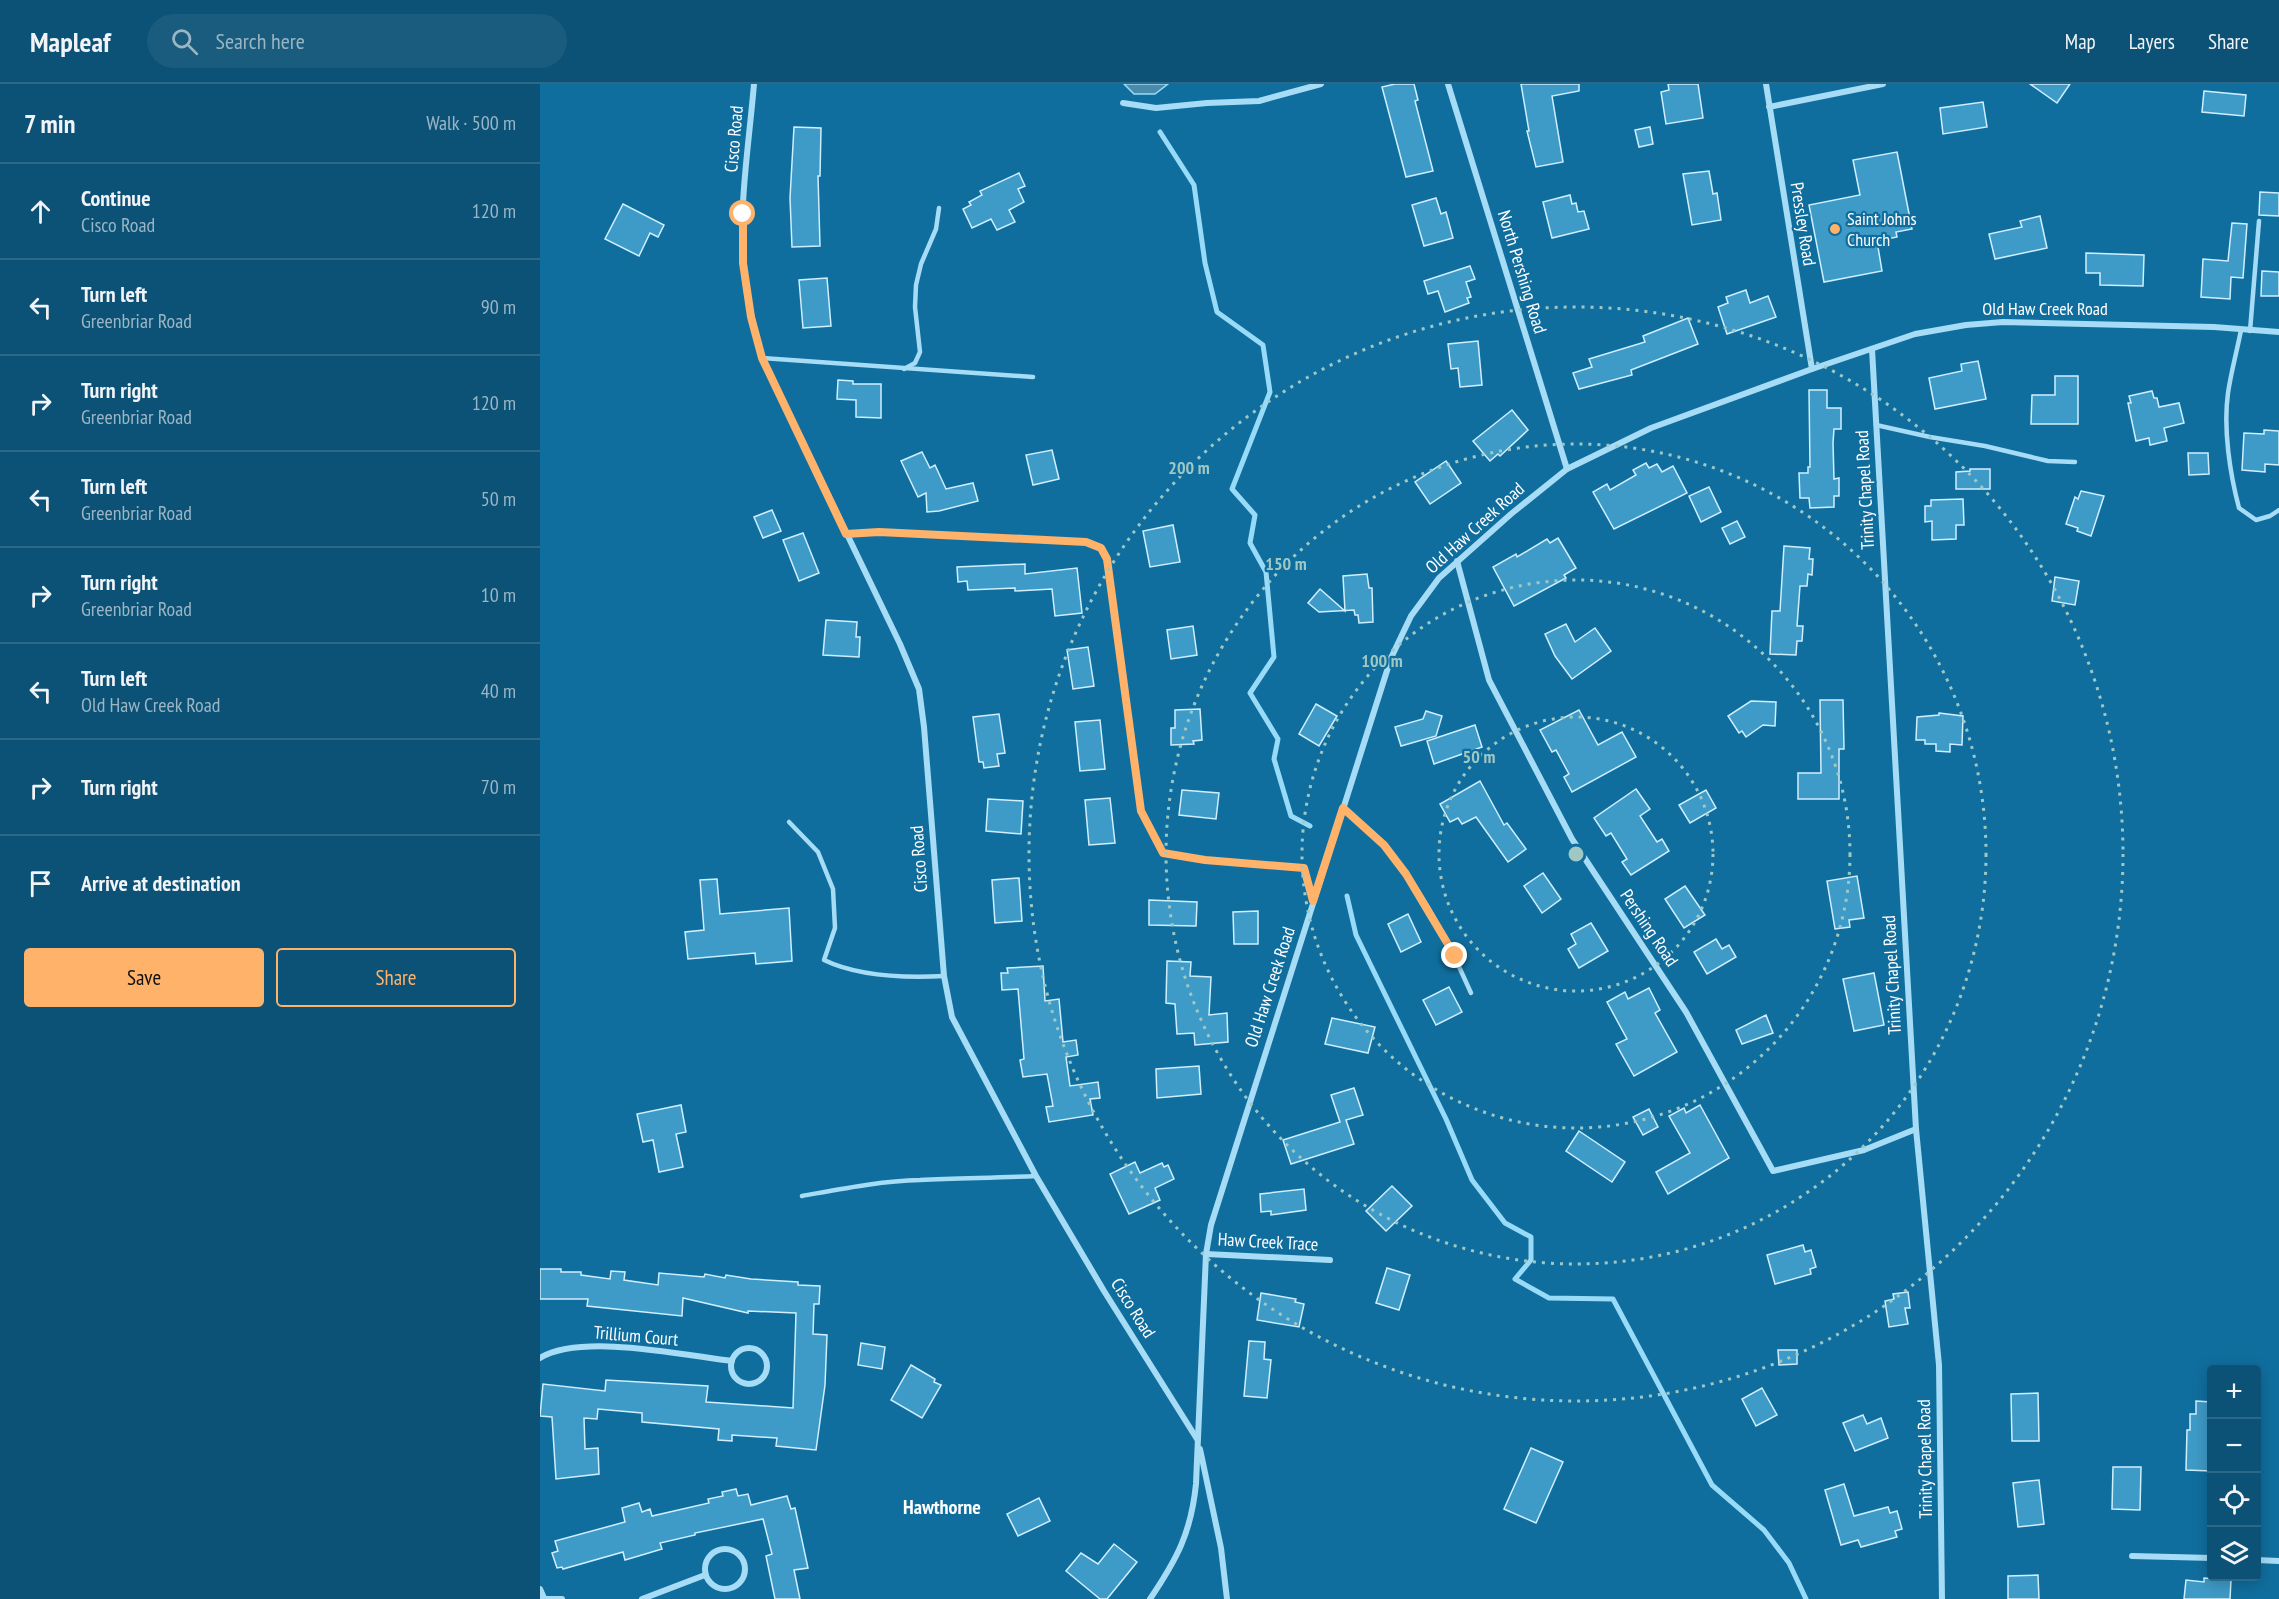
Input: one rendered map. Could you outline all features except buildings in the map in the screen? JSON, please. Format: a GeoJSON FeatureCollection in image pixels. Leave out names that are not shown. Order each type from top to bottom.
{"type":"FeatureCollection","features":[{"type":"Feature","properties":{"kind":"street","name":"Cisco Road"},"geometry":{"type":"LineString","coordinates":[[754,84],[743,214],[743,263],[751,317],[762,358],[900,644],[919,689],[944,976],[952,1017],[1036,1176],[1104,1291],[1198,1441],[1221,1548],[1227,1599]]}},
{"type":"Feature","properties":{"kind":"street"},"geometry":{"type":"LineString","coordinates":[[1123,104],[1156,108],[1259,101],[1321,84]]}},
{"type":"Feature","properties":{"kind":"street","name":"North Pershing Road"},"geometry":{"type":"LineString","coordinates":[[1448,84],[1568,469]]}},
{"type":"Feature","properties":{"kind":"street","name":"Pressley Road"},"geometry":{"type":"LineString","coordinates":[[1766,84],[1812,369]]}},
{"type":"Feature","properties":{"kind":"street"},"geometry":{"type":"LineString","coordinates":[[1769,107],[1883,84]]}},
{"type":"Feature","properties":{"kind":"street","name":"Old Haw Creek Road"},"geometry":{"type":"LineString","coordinates":[[1150,1599],[1175,1560],[1194,1507],[1206,1254],[1211,1225],[1391,658],[1400,637],[1422,599],[1439,578],[1568,469],[1652,428],[1872,349],[1937,330],[2003,322],[2214,327],[2279,332]]}},
{"type":"Feature","properties":{"kind":"street","name":"Trinity Chapel Road"},"geometry":{"type":"LineString","coordinates":[[1872,349],[1916,1129],[1938,1365],[1942,1599]]}},
{"type":"Feature","properties":{"kind":"street"},"geometry":{"type":"LineString","coordinates":[[846,534],[879,532],[1086,542],[1101,548],[1107,559],[1141,811],[1163,853],[1205,860],[1304,868],[1313,901]]}},
{"type":"Feature","properties":{"kind":"street","name":"Pershing Road"},"geometry":{"type":"LineString","coordinates":[[1457,561],[1489,680],[1572,839],[1686,1012],[1773,1170],[1864,1150],[1916,1129]]}},
{"type":"Feature","properties":{"kind":"street","name":"Haw Creek Trace"},"geometry":{"type":"LineString","coordinates":[[1206,1254],[1329,1260]]}},
{"type":"Feature","properties":{"kind":"street","name":"Trillium Court"},"geometry":{"type":"LineString","coordinates":[[540,1358],[551,1351],[588,1346],[732,1361]]}},
{"type":"Feature","properties":{"kind":"street"},"geometry":{"type":"LineString","coordinates":[[742,1349],[757,1349],[764,1355],[768,1366],[764,1377],[756,1383],[743,1383],[734,1377],[731,1368],[732,1361],[742,1349]]}},
{"type":"Feature","properties":{"kind":"street"},"geometry":{"type":"LineString","coordinates":[[722,1549],[734,1551],[742,1558],[746,1569],[742,1580],[734,1588],[722,1590],[712,1585],[705,1575],[705,1563],[712,1554],[722,1549]]}},
{"type":"Feature","properties":{"kind":"street"},"geometry":{"type":"LineString","coordinates":[[2132,1556],[2207,1558]]}},
{"type":"Feature","properties":{"kind":"street"},"geometry":{"type":"LineString","coordinates":[[2261,1560],[2279,1561]]}},
{"type":"Feature","properties":{"kind":"street"},"geometry":{"type":"LineString","coordinates":[[642,1599],[705,1575]]}},
{"type":"Feature","properties":{"kind":"street"},"geometry":{"type":"LineString","coordinates":[[540,1589],[543,1599],[562,1599]]}},
{"type":"Feature","properties":{"kind":"lane"},"geometry":{"type":"LineString","coordinates":[[904,369],[915,363],[920,352],[915,307],[916,285],[921,264],[936,229],[939,208]]}},
{"type":"Feature","properties":{"kind":"lane"},"geometry":{"type":"LineString","coordinates":[[2250,331],[2259,221]]}},
{"type":"Feature","properties":{"kind":"lane"},"geometry":{"type":"LineString","coordinates":[[2241,330],[2228,395],[2228,438],[2232,482],[2239,508],[2256,520],[2270,516],[2279,510]]}},
{"type":"Feature","properties":{"kind":"lane"},"geometry":{"type":"LineString","coordinates":[[762,358],[1033,377]]}},
{"type":"Feature","properties":{"kind":"lane"},"geometry":{"type":"LineString","coordinates":[[1876,424],[2048,461],[2075,462]]}},
{"type":"Feature","properties":{"kind":"lane"},"geometry":{"type":"LineString","coordinates":[[1343,808],[1384,845],[1406,874],[1455,956],[1471,993]]}},
{"type":"Feature","properties":{"kind":"lane"},"geometry":{"type":"LineString","coordinates":[[789,822],[818,852],[833,889],[835,928],[824,960],[836,966],[891,976],[944,976]]}},
{"type":"Feature","properties":{"kind":"lane"},"geometry":{"type":"LineString","coordinates":[[802,1196],[874,1184],[920,1180],[1036,1176]]}},
{"type":"Feature","properties":{"kind":"water"},"geometry":{"type":"Polygon","coordinates":[[[1124,84],[1168,84],[1155,94],[1134,94],[1124,84]]]}},
{"type":"Feature","properties":{"kind":"waterway"},"geometry":{"type":"LineString","coordinates":[[1160,132],[1194,185],[1205,263],[1217,312],[1263,345],[1270,392],[1232,489],[1255,515],[1250,543],[1266,572],[1274,657],[1250,693],[1278,739],[1274,759],[1291,816],[1310,826]]}},
{"type":"Feature","properties":{"kind":"waterway"},"geometry":{"type":"LineString","coordinates":[[1347,896],[1356,935],[1446,1119],[1472,1180],[1505,1223],[1531,1237],[1531,1260],[1515,1279],[1549,1298],[1613,1299],[1712,1485],[1764,1530],[1789,1563],[1806,1599]]}},
{"type":"Feature","properties":{"kind":"place","name":"Saint Johns Church"},"geometry":{"type":"Point","coordinates":[1835,229]}},
{"type":"Feature","properties":{"kind":"district","name":"Hawthorne"},"geometry":{"type":"Point","coordinates":[942,1507]}},
{"type":"Feature","properties":{"kind":"route"},"geometry":{"type":"LineString","coordinates":[[743,214],[743,263],[751,317],[762,358],[846,534],[879,532],[1086,542],[1101,548],[1107,559],[1141,811],[1163,853],[1205,860],[1304,868],[1313,901],[1343,808],[1384,845],[1406,874],[1455,956]]}}]}
